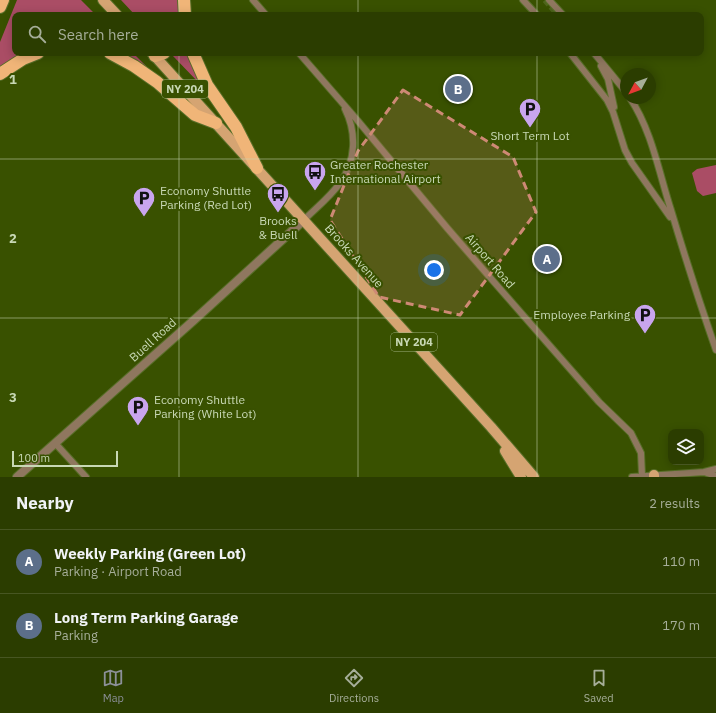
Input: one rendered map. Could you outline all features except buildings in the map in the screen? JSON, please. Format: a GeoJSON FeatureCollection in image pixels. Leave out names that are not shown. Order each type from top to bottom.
{"type":"FeatureCollection","features":[{"type":"Feature","properties":{"kind":"highway"},"geometry":{"type":"LineString","coordinates":[[0,7],[3,0]]}},
{"type":"Feature","properties":{"kind":"highway"},"geometry":{"type":"LineString","coordinates":[[184,0],[184,12]]}},
{"type":"Feature","properties":{"kind":"highway"},"geometry":{"type":"LineString","coordinates":[[0,74],[23,59],[30,56]]}},
{"type":"Feature","properties":{"kind":"highway"},"geometry":{"type":"LineString","coordinates":[[116,56],[134,66],[157,82],[195,115],[216,123]]}},
{"type":"Feature","properties":{"kind":"highway"},"geometry":{"type":"LineString","coordinates":[[194,56],[207,85],[236,127],[257,168]]}},
{"type":"Feature","properties":{"kind":"main road"},"geometry":{"type":"LineString","coordinates":[[103,0],[114,12]]}},
{"type":"Feature","properties":{"kind":"main road","name":"Brooks Avenue"},"geometry":{"type":"LineString","coordinates":[[159,56],[216,123],[491,427],[534,477]]}},
{"type":"Feature","properties":{"kind":"main road"},"geometry":{"type":"LineString","coordinates":[[491,427],[521,477]]}},
{"type":"Feature","properties":{"kind":"street"},"geometry":{"type":"LineString","coordinates":[[253,0],[263,12]]}},
{"type":"Feature","properties":{"kind":"street"},"geometry":{"type":"LineString","coordinates":[[523,0],[534,12]]}},
{"type":"Feature","properties":{"kind":"street"},"geometry":{"type":"LineString","coordinates":[[549,0],[560,12]]}},
{"type":"Feature","properties":{"kind":"street","name":"Airport Road"},"geometry":{"type":"LineString","coordinates":[[302,56],[494,282],[599,402],[631,433],[641,453],[642,475]]}},
{"type":"Feature","properties":{"kind":"street"},"geometry":{"type":"LineString","coordinates":[[572,56],[605,97],[613,112],[623,145],[629,157],[662,204],[677,231]]}},
{"type":"Feature","properties":{"kind":"street"},"geometry":{"type":"LineString","coordinates":[[596,56],[620,85]]}},
{"type":"Feature","properties":{"kind":"street"},"geometry":{"type":"LineString","coordinates":[[602,65],[608,79],[617,124]]}},
{"type":"Feature","properties":{"kind":"street","name":"Airport Road"},"geometry":{"type":"LineString","coordinates":[[304,220],[337,186],[346,173],[351,160],[354,144],[352,129],[348,114],[338,98]]}},
{"type":"Feature","properties":{"kind":"street"},"geometry":{"type":"LineString","coordinates":[[634,104],[649,137],[677,231],[716,350]]}},
{"type":"Feature","properties":{"kind":"street","name":"Buell Road"},"geometry":{"type":"LineString","coordinates":[[17,477],[304,220]]}},
{"type":"Feature","properties":{"kind":"street"},"geometry":{"type":"LineString","coordinates":[[55,443],[86,477]]}},
{"type":"Feature","properties":{"kind":"street"},"geometry":{"type":"LineString","coordinates":[[632,477],[642,475],[654,476],[704,472],[716,469]]}},
{"type":"Feature","properties":{"kind":"street"},"geometry":{"type":"LineString","coordinates":[[704,472],[716,476]]}},
{"type":"Feature","properties":{"kind":"highlighted area"},"geometry":{"type":"Polygon","coordinates":[[[403,90],[513,157],[536,212],[460,315],[379,297],[330,220],[358,151],[403,90]]]}},
{"type":"Feature","properties":{"kind":"shaded area"},"geometry":{"type":"Polygon","coordinates":[[[17,0],[81,0],[93,12],[12,12],[17,0]]]}},
{"type":"Feature","properties":{"kind":"shaded area"},"geometry":{"type":"Polygon","coordinates":[[[121,0],[178,0],[178,12],[132,12],[121,0]]]}},
{"type":"Feature","properties":{"kind":"shaded area"},"geometry":{"type":"Polygon","coordinates":[[[12,12],[12,56],[23,56],[0,68],[0,42],[12,12]]]}},
{"type":"Feature","properties":{"kind":"shaded area"},"geometry":{"type":"Polygon","coordinates":[[[122,56],[136,56],[154,74],[122,56]]]}},
{"type":"Feature","properties":{"kind":"shaded area"},"geometry":{"type":"Polygon","coordinates":[[[173,56],[190,56],[200,79],[199,83],[173,56]]]}},
{"type":"Feature","properties":{"kind":"shaded area"},"geometry":{"type":"Polygon","coordinates":[[[716,165],[716,193],[703,196],[697,191],[692,173],[697,169],[716,165]]]}},
{"type":"Feature","properties":{"kind":"tunnel"},"geometry":{"type":"LineString","coordinates":[[545,0],[555,12]]}},
{"type":"Feature","properties":{"kind":"place","name":"Long Term Parking Garage"},"geometry":{"type":"Point","coordinates":[458,89]}},
{"type":"Feature","properties":{"kind":"place","name":"Short Term Lot"},"geometry":{"type":"Point","coordinates":[530,128]}},
{"type":"Feature","properties":{"kind":"place","name":"Greater Rochester International Airport"},"geometry":{"type":"Point","coordinates":[315,192]}},
{"type":"Feature","properties":{"kind":"place","name":"Brooks & Buell"},"geometry":{"type":"Point","coordinates":[278,214]}},
{"type":"Feature","properties":{"kind":"place","name":"Economy Shuttle Parking (Red Lot)"},"geometry":{"type":"Point","coordinates":[144,218]}},
{"type":"Feature","properties":{"kind":"place","name":"Weekly Parking (Green Lot)"},"geometry":{"type":"Point","coordinates":[547,259]}},
{"type":"Feature","properties":{"kind":"place","name":"Employee Parking"},"geometry":{"type":"Point","coordinates":[645,334]}},
{"type":"Feature","properties":{"kind":"place","name":"Economy Shuttle Parking (White Lot)"},"geometry":{"type":"Point","coordinates":[138,426]}}]}
